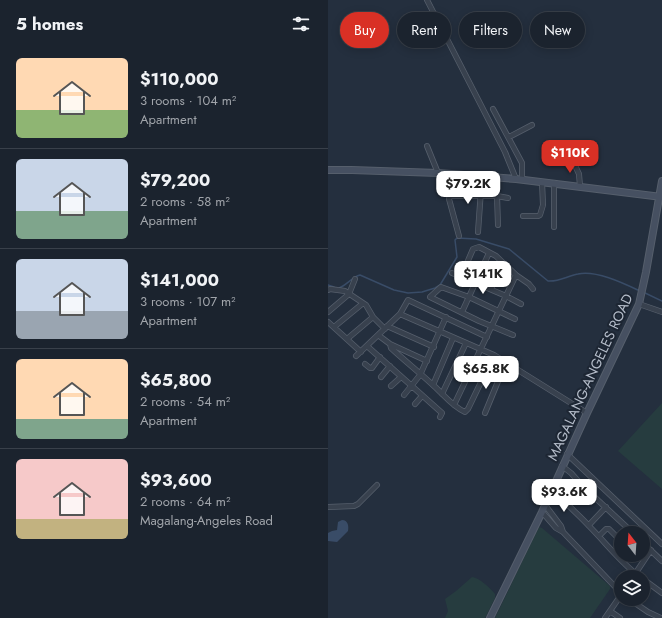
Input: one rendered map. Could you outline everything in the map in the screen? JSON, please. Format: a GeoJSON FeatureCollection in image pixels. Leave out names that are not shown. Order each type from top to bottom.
{"type":"FeatureCollection","features":[{"type":"Feature","properties":{"kind":"main road"},"geometry":{"type":"LineString","coordinates":[[328,170],[438,173],[519,179],[660,197]]}},
{"type":"Feature","properties":{"kind":"main road","name":"MAGALANG-ANGELES ROAD"},"geometry":{"type":"LineString","coordinates":[[490,618],[542,512],[567,454],[639,304],[662,181]]}},
{"type":"Feature","properties":{"kind":"street"},"geometry":{"type":"LineString","coordinates":[[427,0],[519,179]]}},
{"type":"Feature","properties":{"kind":"street"},"geometry":{"type":"LineString","coordinates":[[493,109],[522,163],[519,179]]}},
{"type":"Feature","properties":{"kind":"street"},"geometry":{"type":"LineString","coordinates":[[509,138],[532,125]]}},
{"type":"Feature","properties":{"kind":"street"},"geometry":{"type":"LineString","coordinates":[[427,146],[438,173]]}},
{"type":"Feature","properties":{"kind":"street"},"geometry":{"type":"LineString","coordinates":[[572,159],[579,174],[580,186]]}},
{"type":"Feature","properties":{"kind":"street"},"geometry":{"type":"LineString","coordinates":[[478,232],[482,176]]}},
{"type":"Feature","properties":{"kind":"street"},"geometry":{"type":"LineString","coordinates":[[523,216],[540,215],[543,205],[542,182]]}},
{"type":"Feature","properties":{"kind":"street"},"geometry":{"type":"LineString","coordinates":[[554,183],[554,227]]}},
{"type":"Feature","properties":{"kind":"street"},"geometry":{"type":"LineString","coordinates":[[450,188],[449,199],[459,236]]}},
{"type":"Feature","properties":{"kind":"street"},"geometry":{"type":"LineString","coordinates":[[450,196],[497,196],[508,198]]}},
{"type":"Feature","properties":{"kind":"street"},"geometry":{"type":"LineString","coordinates":[[497,196],[498,226]]}},
{"type":"Feature","properties":{"kind":"street"},"geometry":{"type":"LineString","coordinates":[[461,277],[473,249],[479,247],[496,256],[502,264],[529,284],[533,289]]}},
{"type":"Feature","properties":{"kind":"street"},"geometry":{"type":"LineString","coordinates":[[462,312],[489,253]]}},
{"type":"Feature","properties":{"kind":"street"},"geometry":{"type":"LineString","coordinates":[[491,289],[502,264]]}},
{"type":"Feature","properties":{"kind":"street"},"geometry":{"type":"LineString","coordinates":[[452,273],[491,289],[521,304]]}},
{"type":"Feature","properties":{"kind":"street"},"geometry":{"type":"LineString","coordinates":[[454,405],[516,275]]}},
{"type":"Feature","properties":{"kind":"street"},"geometry":{"type":"LineString","coordinates":[[328,312],[349,294],[356,279]]}},
{"type":"Feature","properties":{"kind":"street"},"geometry":{"type":"LineString","coordinates":[[513,335],[430,297],[442,287],[515,318]]}},
{"type":"Feature","properties":{"kind":"street"},"geometry":{"type":"LineString","coordinates":[[328,290],[345,291],[367,306],[373,317],[386,328],[434,347]]}},
{"type":"Feature","properties":{"kind":"street"},"geometry":{"type":"LineString","coordinates":[[356,356],[400,314],[408,300],[487,337]]}},
{"type":"Feature","properties":{"kind":"street"},"geometry":{"type":"LineString","coordinates":[[334,327],[362,304]]}},
{"type":"Feature","properties":{"kind":"street"},"geometry":{"type":"LineString","coordinates":[[639,304],[662,312]]}},
{"type":"Feature","properties":{"kind":"street"},"geometry":{"type":"LineString","coordinates":[[400,314],[494,355],[535,382],[587,412]]}},
{"type":"Feature","properties":{"kind":"street"},"geometry":{"type":"LineString","coordinates":[[347,339],[373,317]]}},
{"type":"Feature","properties":{"kind":"street"},"geometry":{"type":"LineString","coordinates":[[404,394],[412,387],[428,361],[446,317]]}},
{"type":"Feature","properties":{"kind":"street"},"geometry":{"type":"LineString","coordinates":[[328,322],[361,352]]}},
{"type":"Feature","properties":{"kind":"street"},"geometry":{"type":"LineString","coordinates":[[378,336],[390,344],[428,361]]}},
{"type":"Feature","properties":{"kind":"street"},"geometry":{"type":"LineString","coordinates":[[433,385],[453,338]]}},
{"type":"Feature","properties":{"kind":"street"},"geometry":{"type":"LineString","coordinates":[[442,394],[466,343]]}},
{"type":"Feature","properties":{"kind":"street"},"geometry":{"type":"LineString","coordinates":[[390,344],[391,348],[463,412],[466,412],[494,355]]}},
{"type":"Feature","properties":{"kind":"street"},"geometry":{"type":"LineString","coordinates":[[367,346],[442,413],[440,417]]}},
{"type":"Feature","properties":{"kind":"street"},"geometry":{"type":"LineString","coordinates":[[366,364],[372,368],[380,357]]}},
{"type":"Feature","properties":{"kind":"street"},"geometry":{"type":"LineString","coordinates":[[485,413],[506,362]]}},
{"type":"Feature","properties":{"kind":"street"},"geometry":{"type":"LineString","coordinates":[[381,377],[390,366]]}},
{"type":"Feature","properties":{"kind":"street"},"geometry":{"type":"LineString","coordinates":[[391,386],[401,377]]}},
{"type":"Feature","properties":{"kind":"street"},"geometry":{"type":"LineString","coordinates":[[415,404],[422,396]]}},
{"type":"Feature","properties":{"kind":"street"},"geometry":{"type":"LineString","coordinates":[[428,410],[432,405]]}},
{"type":"Feature","properties":{"kind":"street"},"geometry":{"type":"LineString","coordinates":[[567,454],[662,544]]}},
{"type":"Feature","properties":{"kind":"street"},"geometry":{"type":"LineString","coordinates":[[562,466],[580,484],[584,482],[587,483],[589,488],[588,491],[626,526]]}},
{"type":"Feature","properties":{"kind":"street"},"geometry":{"type":"LineString","coordinates":[[328,507],[354,506],[358,504],[377,484]]}},
{"type":"Feature","properties":{"kind":"street"},"geometry":{"type":"LineString","coordinates":[[552,487],[561,499],[589,525],[614,553]]}},
{"type":"Feature","properties":{"kind":"street"},"geometry":{"type":"LineString","coordinates":[[544,505],[561,526],[563,532]]}},
{"type":"Feature","properties":{"kind":"street"},"geometry":{"type":"LineString","coordinates":[[589,525],[606,507]]}},
{"type":"Feature","properties":{"kind":"street"},"geometry":{"type":"LineString","coordinates":[[542,512],[556,528],[563,532],[614,587]]}},
{"type":"Feature","properties":{"kind":"street"},"geometry":{"type":"LineString","coordinates":[[548,519],[552,514]]}},
{"type":"Feature","properties":{"kind":"street"},"geometry":{"type":"LineString","coordinates":[[599,536],[606,529],[609,529],[614,534]]}},
{"type":"Feature","properties":{"kind":"street"},"geometry":{"type":"LineString","coordinates":[[650,550],[662,561]]}},
{"type":"Feature","properties":{"kind":"street"},"geometry":{"type":"LineString","coordinates":[[623,562],[630,570]]}},
{"type":"Feature","properties":{"kind":"street"},"geometry":{"type":"LineString","coordinates":[[650,584],[662,592]]}},
{"type":"Feature","properties":{"kind":"street"},"geometry":{"type":"LineString","coordinates":[[605,618],[614,605]]}},
{"type":"Feature","properties":{"kind":"street"},"geometry":{"type":"LineString","coordinates":[[639,606],[661,618]]}},
{"type":"Feature","properties":{"kind":"street"},"geometry":{"type":"LineString","coordinates":[[610,611],[620,618]]}},
{"type":"Feature","properties":{"kind":"green space"},"geometry":{"type":"Polygon","coordinates":[[[662,403],[662,489],[618,451],[662,403]]]}},
{"type":"Feature","properties":{"kind":"green space"},"geometry":{"type":"Polygon","coordinates":[[[539,527],[610,586],[610,589],[590,618],[495,618],[539,527]]]}},
{"type":"Feature","properties":{"kind":"green space"},"geometry":{"type":"Polygon","coordinates":[[[472,577],[488,586],[495,594],[495,598],[485,618],[445,618],[448,611],[445,599],[472,577]]]}},
{"type":"Feature","properties":{"kind":"water"},"geometry":{"type":"Polygon","coordinates":[[[342,520],[346,521],[348,524],[348,531],[337,542],[328,541],[328,533],[337,530],[338,522],[342,520]]]}},
{"type":"Feature","properties":{"kind":"waterway"},"geometry":{"type":"LineString","coordinates":[[339,288],[354,277],[360,275],[394,290],[408,293],[422,292],[435,288],[440,285],[457,257],[455,240],[457,238],[476,239],[509,249],[548,281],[556,281],[585,273],[609,278],[640,291]]}},
{"type":"Feature","properties":{"kind":"waterway"},"geometry":{"type":"LineString","coordinates":[[328,285],[334,287]]}},
{"type":"Feature","properties":{"kind":"waterway"},"geometry":{"type":"LineString","coordinates":[[643,292],[662,301]]}}]}
